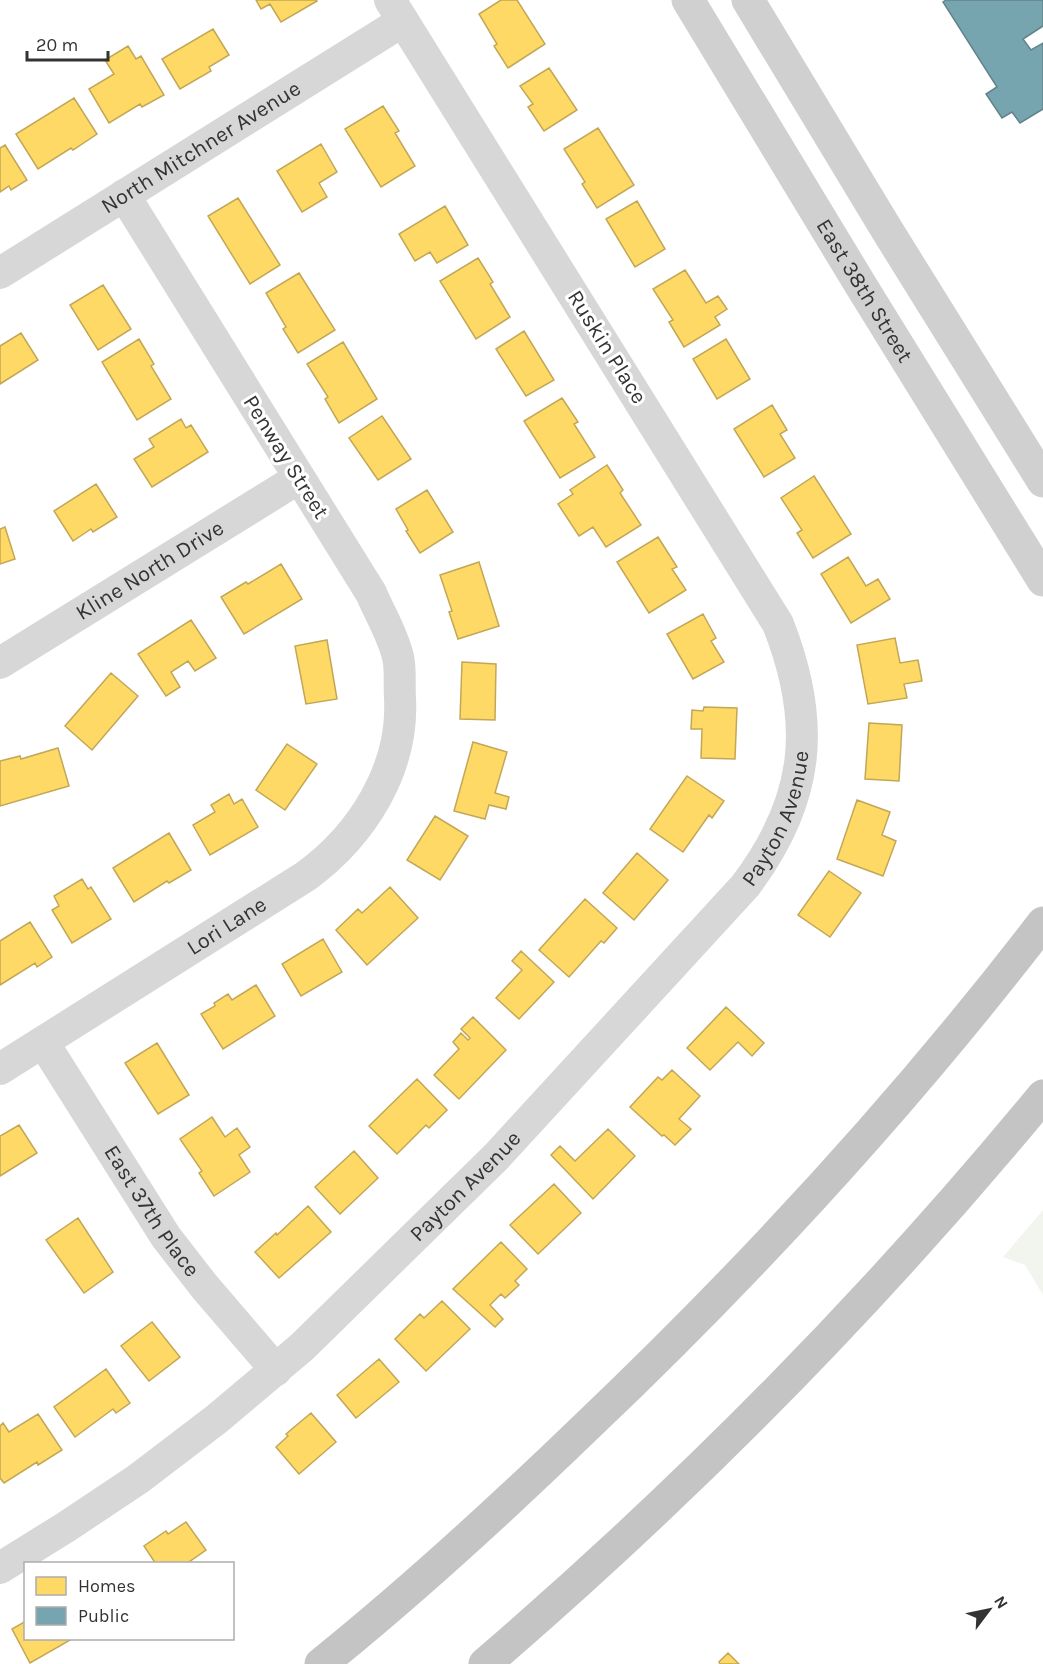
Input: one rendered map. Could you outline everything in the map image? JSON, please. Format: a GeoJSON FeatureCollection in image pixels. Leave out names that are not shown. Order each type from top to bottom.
{"type":"FeatureCollection","features":[{"type":"Feature","properties":{"kind":"highway"},"geometry":{"type":"LineString","coordinates":[[321,1664],[389,1609],[531,1480],[734,1283],[807,1206],[936,1058],[1043,923]]}},
{"type":"Feature","properties":{"kind":"highway"},"geometry":{"type":"LineString","coordinates":[[485,1664],[597,1564],[738,1430],[937,1221],[1043,1096]]}},
{"type":"Feature","properties":{"kind":"main road","name":"East 38th Street"},"geometry":{"type":"LineString","coordinates":[[688,0],[1043,580]]}},
{"type":"Feature","properties":{"kind":"main road"},"geometry":{"type":"LineString","coordinates":[[748,0],[1043,481]]}},
{"type":"Feature","properties":{"kind":"street","name":"North Mitchner Avenue"},"geometry":{"type":"LineString","coordinates":[[0,273],[124,195],[397,10]]}},
{"type":"Feature","properties":{"kind":"street","name":"Ruskin Place"},"geometry":{"type":"LineString","coordinates":[[397,10],[778,624],[791,657],[802,705]]}},
{"type":"Feature","properties":{"kind":"street","name":"Penway Street"},"geometry":{"type":"LineString","coordinates":[[124,195],[371,593],[398,656],[401,684],[398,733]]}},
{"type":"Feature","properties":{"kind":"street","name":"Kline North Drive"},"geometry":{"type":"LineString","coordinates":[[0,663],[299,478]]}},
{"type":"Feature","properties":{"kind":"street","name":"Payton Avenue"},"geometry":{"type":"LineString","coordinates":[[0,1568],[138,1479],[276,1370],[496,1157],[745,886],[775,842],[793,795],[799,770],[803,730],[802,705]]}},
{"type":"Feature","properties":{"kind":"street","name":"Lori Lane"},"geometry":{"type":"LineString","coordinates":[[0,1069],[306,876],[327,860],[347,841],[370,810],[386,776],[398,733]]}},
{"type":"Feature","properties":{"kind":"street","name":"East 37th Place"},"geometry":{"type":"LineString","coordinates":[[43,1042],[166,1237],[204,1286],[276,1370]]}},
{"type":"Feature","properties":{"kind":"shaded area"},"geometry":{"type":"Polygon","coordinates":[[[1043,1210],[1043,1295],[1025,1265],[1003,1257],[1043,1210]]]}},
{"type":"Feature","properties":{"kind":"building: Homes"},"geometry":{"type":"Polygon","coordinates":[[[256,0],[317,1],[281,22],[270,4],[261,9],[256,0]]]}},
{"type":"Feature","properties":{"kind":"building: Homes"},"geometry":{"type":"Polygon","coordinates":[[[501,0],[517,0],[545,44],[508,68],[494,46],[497,44],[479,14],[501,0]]]}},
{"type":"Feature","properties":{"kind":"building: Homes"},"geometry":{"type":"Polygon","coordinates":[[[213,29],[229,55],[209,67],[211,71],[180,89],[162,59],[213,29]]]}},
{"type":"Feature","properties":{"kind":"building: Homes"},"geometry":{"type":"Polygon","coordinates":[[[128,46],[136,59],[141,56],[164,95],[142,107],[140,104],[109,123],[89,89],[114,74],[105,60],[128,46]]]}},
{"type":"Feature","properties":{"kind":"building: Homes"},"geometry":{"type":"Polygon","coordinates":[[[549,68],[577,110],[544,131],[528,107],[533,104],[520,86],[549,68]]]}},
{"type":"Feature","properties":{"kind":"building: Homes"},"geometry":{"type":"Polygon","coordinates":[[[74,98],[97,134],[38,169],[16,134],[74,98]]]}},
{"type":"Feature","properties":{"kind":"building: Homes"},"geometry":{"type":"Polygon","coordinates":[[[383,106],[399,131],[395,133],[415,166],[381,187],[345,129],[383,106]]]}},
{"type":"Feature","properties":{"kind":"building: Homes"},"geometry":{"type":"Polygon","coordinates":[[[598,128],[634,185],[597,208],[582,184],[585,182],[564,149],[598,128]]]}},
{"type":"Feature","properties":{"kind":"building: Homes"},"geometry":{"type":"Polygon","coordinates":[[[321,144],[337,172],[319,183],[327,197],[302,212],[277,171],[321,144]]]}},
{"type":"Feature","properties":{"kind":"building: Homes"},"geometry":{"type":"Polygon","coordinates":[[[5,145],[27,180],[11,190],[9,186],[0,192],[0,148],[5,145]]]}},
{"type":"Feature","properties":{"kind":"building: Homes"},"geometry":{"type":"Polygon","coordinates":[[[238,198],[280,265],[250,284],[208,216],[238,198]]]}},
{"type":"Feature","properties":{"kind":"building: Homes"},"geometry":{"type":"Polygon","coordinates":[[[637,201],[665,249],[635,267],[606,219],[637,201]]]}},
{"type":"Feature","properties":{"kind":"building: Homes"},"geometry":{"type":"Polygon","coordinates":[[[445,206],[468,245],[437,263],[430,252],[415,261],[399,234],[445,206]]]}},
{"type":"Feature","properties":{"kind":"building: Homes"},"geometry":{"type":"Polygon","coordinates":[[[478,258],[493,282],[490,284],[510,317],[476,339],[440,281],[478,258]]]}},
{"type":"Feature","properties":{"kind":"building: Homes"},"geometry":{"type":"Polygon","coordinates":[[[685,270],[706,303],[718,296],[727,309],[715,317],[720,325],[684,347],[669,322],[673,320],[653,289],[685,270]]]}},
{"type":"Feature","properties":{"kind":"building: Homes"},"geometry":{"type":"Polygon","coordinates":[[[299,273],[335,330],[298,353],[283,329],[286,327],[266,293],[299,273]]]}},
{"type":"Feature","properties":{"kind":"building: Homes"},"geometry":{"type":"Polygon","coordinates":[[[103,285],[131,329],[98,350],[70,305],[103,285]]]}},
{"type":"Feature","properties":{"kind":"building: Homes"},"geometry":{"type":"Polygon","coordinates":[[[524,331],[554,380],[526,396],[496,349],[524,331]]]}},
{"type":"Feature","properties":{"kind":"building: Homes"},"geometry":{"type":"Polygon","coordinates":[[[21,333],[38,360],[0,384],[0,346],[21,333]]]}},
{"type":"Feature","properties":{"kind":"building: Homes"},"geometry":{"type":"Polygon","coordinates":[[[139,339],[154,364],[151,366],[171,399],[137,420],[102,362],[139,339]]]}},
{"type":"Feature","properties":{"kind":"building: Homes"},"geometry":{"type":"Polygon","coordinates":[[[726,339],[750,379],[717,399],[693,359],[726,339]]]}},
{"type":"Feature","properties":{"kind":"building: Homes"},"geometry":{"type":"Polygon","coordinates":[[[343,342],[377,399],[339,423],[325,399],[328,397],[307,364],[343,342]]]}},
{"type":"Feature","properties":{"kind":"building: Homes"},"geometry":{"type":"Polygon","coordinates":[[[562,398],[578,422],[574,424],[595,457],[560,478],[524,421],[562,398]]]}},
{"type":"Feature","properties":{"kind":"building: Homes"},"geometry":{"type":"Polygon","coordinates":[[[772,405],[787,430],[780,434],[795,458],[764,477],[734,429],[772,405]]]}},
{"type":"Feature","properties":{"kind":"building: Homes"},"geometry":{"type":"Polygon","coordinates":[[[382,416],[411,459],[378,480],[349,438],[382,416]]]}},
{"type":"Feature","properties":{"kind":"building: Homes"},"geometry":{"type":"Polygon","coordinates":[[[181,419],[186,428],[191,425],[208,452],[152,487],[134,459],[154,447],[149,439],[181,419]]]}},
{"type":"Feature","properties":{"kind":"building: Homes"},"geometry":{"type":"Polygon","coordinates":[[[607,465],[623,490],[620,493],[641,525],[606,547],[593,527],[579,536],[558,504],[573,494],[570,490],[607,465]]]}},
{"type":"Feature","properties":{"kind":"building: Homes"},"geometry":{"type":"Polygon","coordinates":[[[814,476],[851,534],[813,558],[797,533],[802,530],[781,498],[814,476]]]}},
{"type":"Feature","properties":{"kind":"building: Homes"},"geometry":{"type":"Polygon","coordinates":[[[96,484],[117,517],[93,532],[91,529],[73,541],[54,511],[96,484]]]}},
{"type":"Feature","properties":{"kind":"building: Homes"},"geometry":{"type":"Polygon","coordinates":[[[427,490],[453,532],[420,553],[396,509],[427,490]]]}},
{"type":"Feature","properties":{"kind":"building: Homes"},"geometry":{"type":"Polygon","coordinates":[[[5,527],[15,559],[0,564],[0,529],[5,527]]]}},
{"type":"Feature","properties":{"kind":"building: Homes"},"geometry":{"type":"Polygon","coordinates":[[[658,537],[677,567],[672,569],[686,590],[649,613],[617,562],[658,537]]]}},
{"type":"Feature","properties":{"kind":"building: Homes"},"geometry":{"type":"Polygon","coordinates":[[[848,557],[866,586],[878,579],[890,599],[851,623],[821,574],[848,557]]]}},
{"type":"Feature","properties":{"kind":"building: Homes"},"geometry":{"type":"Polygon","coordinates":[[[479,562],[499,626],[458,639],[449,612],[452,611],[440,575],[479,562]]]}},
{"type":"Feature","properties":{"kind":"building: Homes"},"geometry":{"type":"Polygon","coordinates":[[[281,564],[302,599],[244,634],[221,597],[281,564]]]}},
{"type":"Feature","properties":{"kind":"building: Homes"},"geometry":{"type":"Polygon","coordinates":[[[703,614],[716,638],[711,641],[724,662],[693,679],[667,634],[703,614]]]}},
{"type":"Feature","properties":{"kind":"building: Homes"},"geometry":{"type":"Polygon","coordinates":[[[191,620],[216,658],[195,671],[188,661],[171,672],[180,687],[166,696],[138,654],[191,620]]]}},
{"type":"Feature","properties":{"kind":"building: Homes"},"geometry":{"type":"Polygon","coordinates":[[[895,638],[900,663],[918,660],[922,681],[904,684],[907,698],[868,704],[857,645],[895,638]]]}},
{"type":"Feature","properties":{"kind":"building: Homes"},"geometry":{"type":"Polygon","coordinates":[[[327,640],[337,699],[306,704],[295,646],[327,640]]]}},
{"type":"Feature","properties":{"kind":"building: Homes"},"geometry":{"type":"Polygon","coordinates":[[[462,662],[496,664],[495,720],[460,719],[462,662]]]}},
{"type":"Feature","properties":{"kind":"building: Homes"},"geometry":{"type":"Polygon","coordinates":[[[111,673],[138,696],[92,750],[65,726],[111,673]]]}},
{"type":"Feature","properties":{"kind":"building: Homes"},"geometry":{"type":"Polygon","coordinates":[[[704,707],[737,708],[735,759],[701,758],[702,729],[691,729],[692,710],[703,711],[704,707]]]}},
{"type":"Feature","properties":{"kind":"building: Homes"},"geometry":{"type":"Polygon","coordinates":[[[869,723],[902,725],[899,781],[865,779],[869,723]]]}},
{"type":"Feature","properties":{"kind":"building: Homes"},"geometry":{"type":"Polygon","coordinates":[[[473,742],[507,752],[495,793],[509,797],[506,809],[489,805],[485,819],[454,811],[473,742]]]}},
{"type":"Feature","properties":{"kind":"building: Homes"},"geometry":{"type":"Polygon","coordinates":[[[287,744],[317,764],[285,810],[256,790],[287,744]]]}},
{"type":"Feature","properties":{"kind":"building: Homes"},"geometry":{"type":"Polygon","coordinates":[[[58,748],[69,786],[0,806],[0,761],[20,756],[21,759],[58,748]]]}},
{"type":"Feature","properties":{"kind":"building: Homes"},"geometry":{"type":"Polygon","coordinates":[[[687,776],[724,801],[712,818],[709,815],[683,852],[650,829],[687,776]]]}},
{"type":"Feature","properties":{"kind":"building: Homes"},"geometry":{"type":"Polygon","coordinates":[[[229,794],[234,804],[242,799],[258,827],[210,855],[193,825],[215,812],[211,805],[229,794]]]}},
{"type":"Feature","properties":{"kind":"building: Homes"},"geometry":{"type":"Polygon","coordinates":[[[857,800],[890,812],[882,835],[896,841],[883,876],[837,859],[857,800]]]}},
{"type":"Feature","properties":{"kind":"building: Homes"},"geometry":{"type":"Polygon","coordinates":[[[435,816],[468,836],[440,880],[407,860],[435,816]]]}},
{"type":"Feature","properties":{"kind":"building: Homes"},"geometry":{"type":"Polygon","coordinates":[[[169,833],[191,870],[169,883],[167,881],[134,902],[113,868],[169,833]]]}},
{"type":"Feature","properties":{"kind":"building: Homes"},"geometry":{"type":"Polygon","coordinates":[[[637,853],[668,880],[634,920],[603,893],[637,853]]]}},
{"type":"Feature","properties":{"kind":"building: Homes"},"geometry":{"type":"Polygon","coordinates":[[[829,871],[861,893],[830,937],[798,915],[829,871]]]}},
{"type":"Feature","properties":{"kind":"building: Homes"},"geometry":{"type":"Polygon","coordinates":[[[82,879],[88,889],[91,887],[111,919],[72,943],[52,910],[59,906],[54,896],[82,879]]]}},
{"type":"Feature","properties":{"kind":"building: Homes"},"geometry":{"type":"Polygon","coordinates":[[[390,887],[418,918],[367,965],[336,930],[358,909],[362,913],[390,887]]]}},
{"type":"Feature","properties":{"kind":"building: Homes"},"geometry":{"type":"Polygon","coordinates":[[[585,899],[617,928],[604,943],[601,941],[569,977],[539,950],[585,899]]]}},
{"type":"Feature","properties":{"kind":"building: Homes"},"geometry":{"type":"Polygon","coordinates":[[[30,922],[52,957],[37,967],[35,963],[0,985],[0,941],[30,922]]]}},
{"type":"Feature","properties":{"kind":"building: Homes"},"geometry":{"type":"Polygon","coordinates":[[[323,939],[342,972],[301,996],[282,964],[323,939]]]}},
{"type":"Feature","properties":{"kind":"building: Homes"},"geometry":{"type":"Polygon","coordinates":[[[521,951],[554,982],[519,1019],[496,998],[522,970],[512,961],[521,951]]]}},
{"type":"Feature","properties":{"kind":"building: Homes"},"geometry":{"type":"Polygon","coordinates":[[[256,985],[275,1016],[223,1049],[201,1014],[215,1006],[214,1003],[228,994],[232,1000],[256,985]]]}},
{"type":"Feature","properties":{"kind":"building: Homes"},"geometry":{"type":"Polygon","coordinates":[[[726,1007],[764,1043],[752,1056],[738,1042],[710,1070],[687,1048],[726,1007]]]}},
{"type":"Feature","properties":{"kind":"building: Homes"},"geometry":{"type":"Polygon","coordinates":[[[473,1017],[506,1050],[459,1099],[434,1075],[459,1049],[453,1042],[461,1033],[468,1040],[470,1038],[461,1029],[473,1017]]]}},
{"type":"Feature","properties":{"kind":"building: Homes"},"geometry":{"type":"Polygon","coordinates":[[[157,1043],[189,1095],[158,1114],[125,1063],[157,1043]]]}},
{"type":"Feature","properties":{"kind":"building: Homes"},"geometry":{"type":"Polygon","coordinates":[[[672,1070],[700,1096],[679,1119],[691,1129],[675,1145],[630,1107],[658,1077],[662,1080],[672,1070]]]}},
{"type":"Feature","properties":{"kind":"building: Homes"},"geometry":{"type":"Polygon","coordinates":[[[417,1079],[447,1110],[429,1128],[426,1125],[397,1154],[369,1126],[417,1079]]]}},
{"type":"Feature","properties":{"kind":"building: Homes"},"geometry":{"type":"Polygon","coordinates":[[[212,1117],[225,1137],[237,1128],[250,1147],[239,1155],[250,1172],[214,1196],[199,1173],[202,1171],[180,1139],[212,1117]]]}},
{"type":"Feature","properties":{"kind":"building: Homes"},"geometry":{"type":"Polygon","coordinates":[[[19,1125],[37,1153],[0,1176],[0,1136],[19,1125]]]}},
{"type":"Feature","properties":{"kind":"building: Homes"},"geometry":{"type":"Polygon","coordinates":[[[608,1129],[635,1156],[593,1199],[551,1155],[560,1146],[575,1161],[608,1129]]]}},
{"type":"Feature","properties":{"kind":"building: Homes"},"geometry":{"type":"Polygon","coordinates":[[[354,1151],[378,1178],[340,1214],[315,1187],[354,1151]]]}},
{"type":"Feature","properties":{"kind":"building: Homes"},"geometry":{"type":"Polygon","coordinates":[[[554,1184],[581,1213],[538,1254],[510,1225],[554,1184]]]}},
{"type":"Feature","properties":{"kind":"building: Homes"},"geometry":{"type":"Polygon","coordinates":[[[308,1206],[331,1232],[279,1278],[255,1252],[308,1206]]]}},
{"type":"Feature","properties":{"kind":"building: Homes"},"geometry":{"type":"Polygon","coordinates":[[[78,1218],[113,1272],[84,1293],[46,1240],[78,1218]]]}},
{"type":"Feature","properties":{"kind":"building: Homes"},"geometry":{"type":"Polygon","coordinates":[[[501,1242],[527,1269],[515,1281],[519,1285],[505,1298],[501,1294],[490,1305],[503,1319],[495,1327],[453,1289],[501,1242]]]}},
{"type":"Feature","properties":{"kind":"building: Homes"},"geometry":{"type":"Polygon","coordinates":[[[442,1301],[470,1329],[426,1371],[395,1339],[420,1314],[424,1318],[442,1301]]]}},
{"type":"Feature","properties":{"kind":"building: Homes"},"geometry":{"type":"Polygon","coordinates":[[[152,1322],[180,1357],[149,1381],[121,1346],[152,1322]]]}},
{"type":"Feature","properties":{"kind":"building: Homes"},"geometry":{"type":"Polygon","coordinates":[[[379,1359],[399,1382],[356,1418],[337,1395],[379,1359]]]}},
{"type":"Feature","properties":{"kind":"building: Homes"},"geometry":{"type":"Polygon","coordinates":[[[106,1369],[130,1403],[116,1413],[113,1409],[75,1437],[54,1407],[106,1369]]]}},
{"type":"Feature","properties":{"kind":"building: Homes"},"geometry":{"type":"Polygon","coordinates":[[[311,1413],[336,1442],[299,1474],[276,1447],[288,1436],[286,1434],[311,1413]]]}},
{"type":"Feature","properties":{"kind":"building: Homes"},"geometry":{"type":"Polygon","coordinates":[[[38,1414],[62,1450],[38,1465],[37,1462],[4,1483],[0,1478],[0,1426],[3,1423],[9,1432],[38,1414]]]}},
{"type":"Feature","properties":{"kind":"building: Homes"},"geometry":{"type":"Polygon","coordinates":[[[186,1522],[206,1550],[189,1562],[155,1562],[144,1546],[166,1531],[168,1534],[186,1522]]]}},
{"type":"Feature","properties":{"kind":"building: Homes"},"geometry":{"type":"Polygon","coordinates":[[[24,1622],[24,1640],[70,1640],[30,1663],[12,1629],[24,1622]]]}},
{"type":"Feature","properties":{"kind":"building: Homes"},"geometry":{"type":"Polygon","coordinates":[[[728,1653],[739,1664],[720,1664],[719,1662],[728,1653]]]}},
{"type":"Feature","properties":{"kind":"building: Public"},"geometry":{"type":"Polygon","coordinates":[[[946,0],[1043,0],[1043,26],[1023,39],[1031,50],[1043,43],[1043,109],[1020,123],[1012,112],[1002,118],[986,94],[997,87],[943,2],[946,0]]]}}]}
